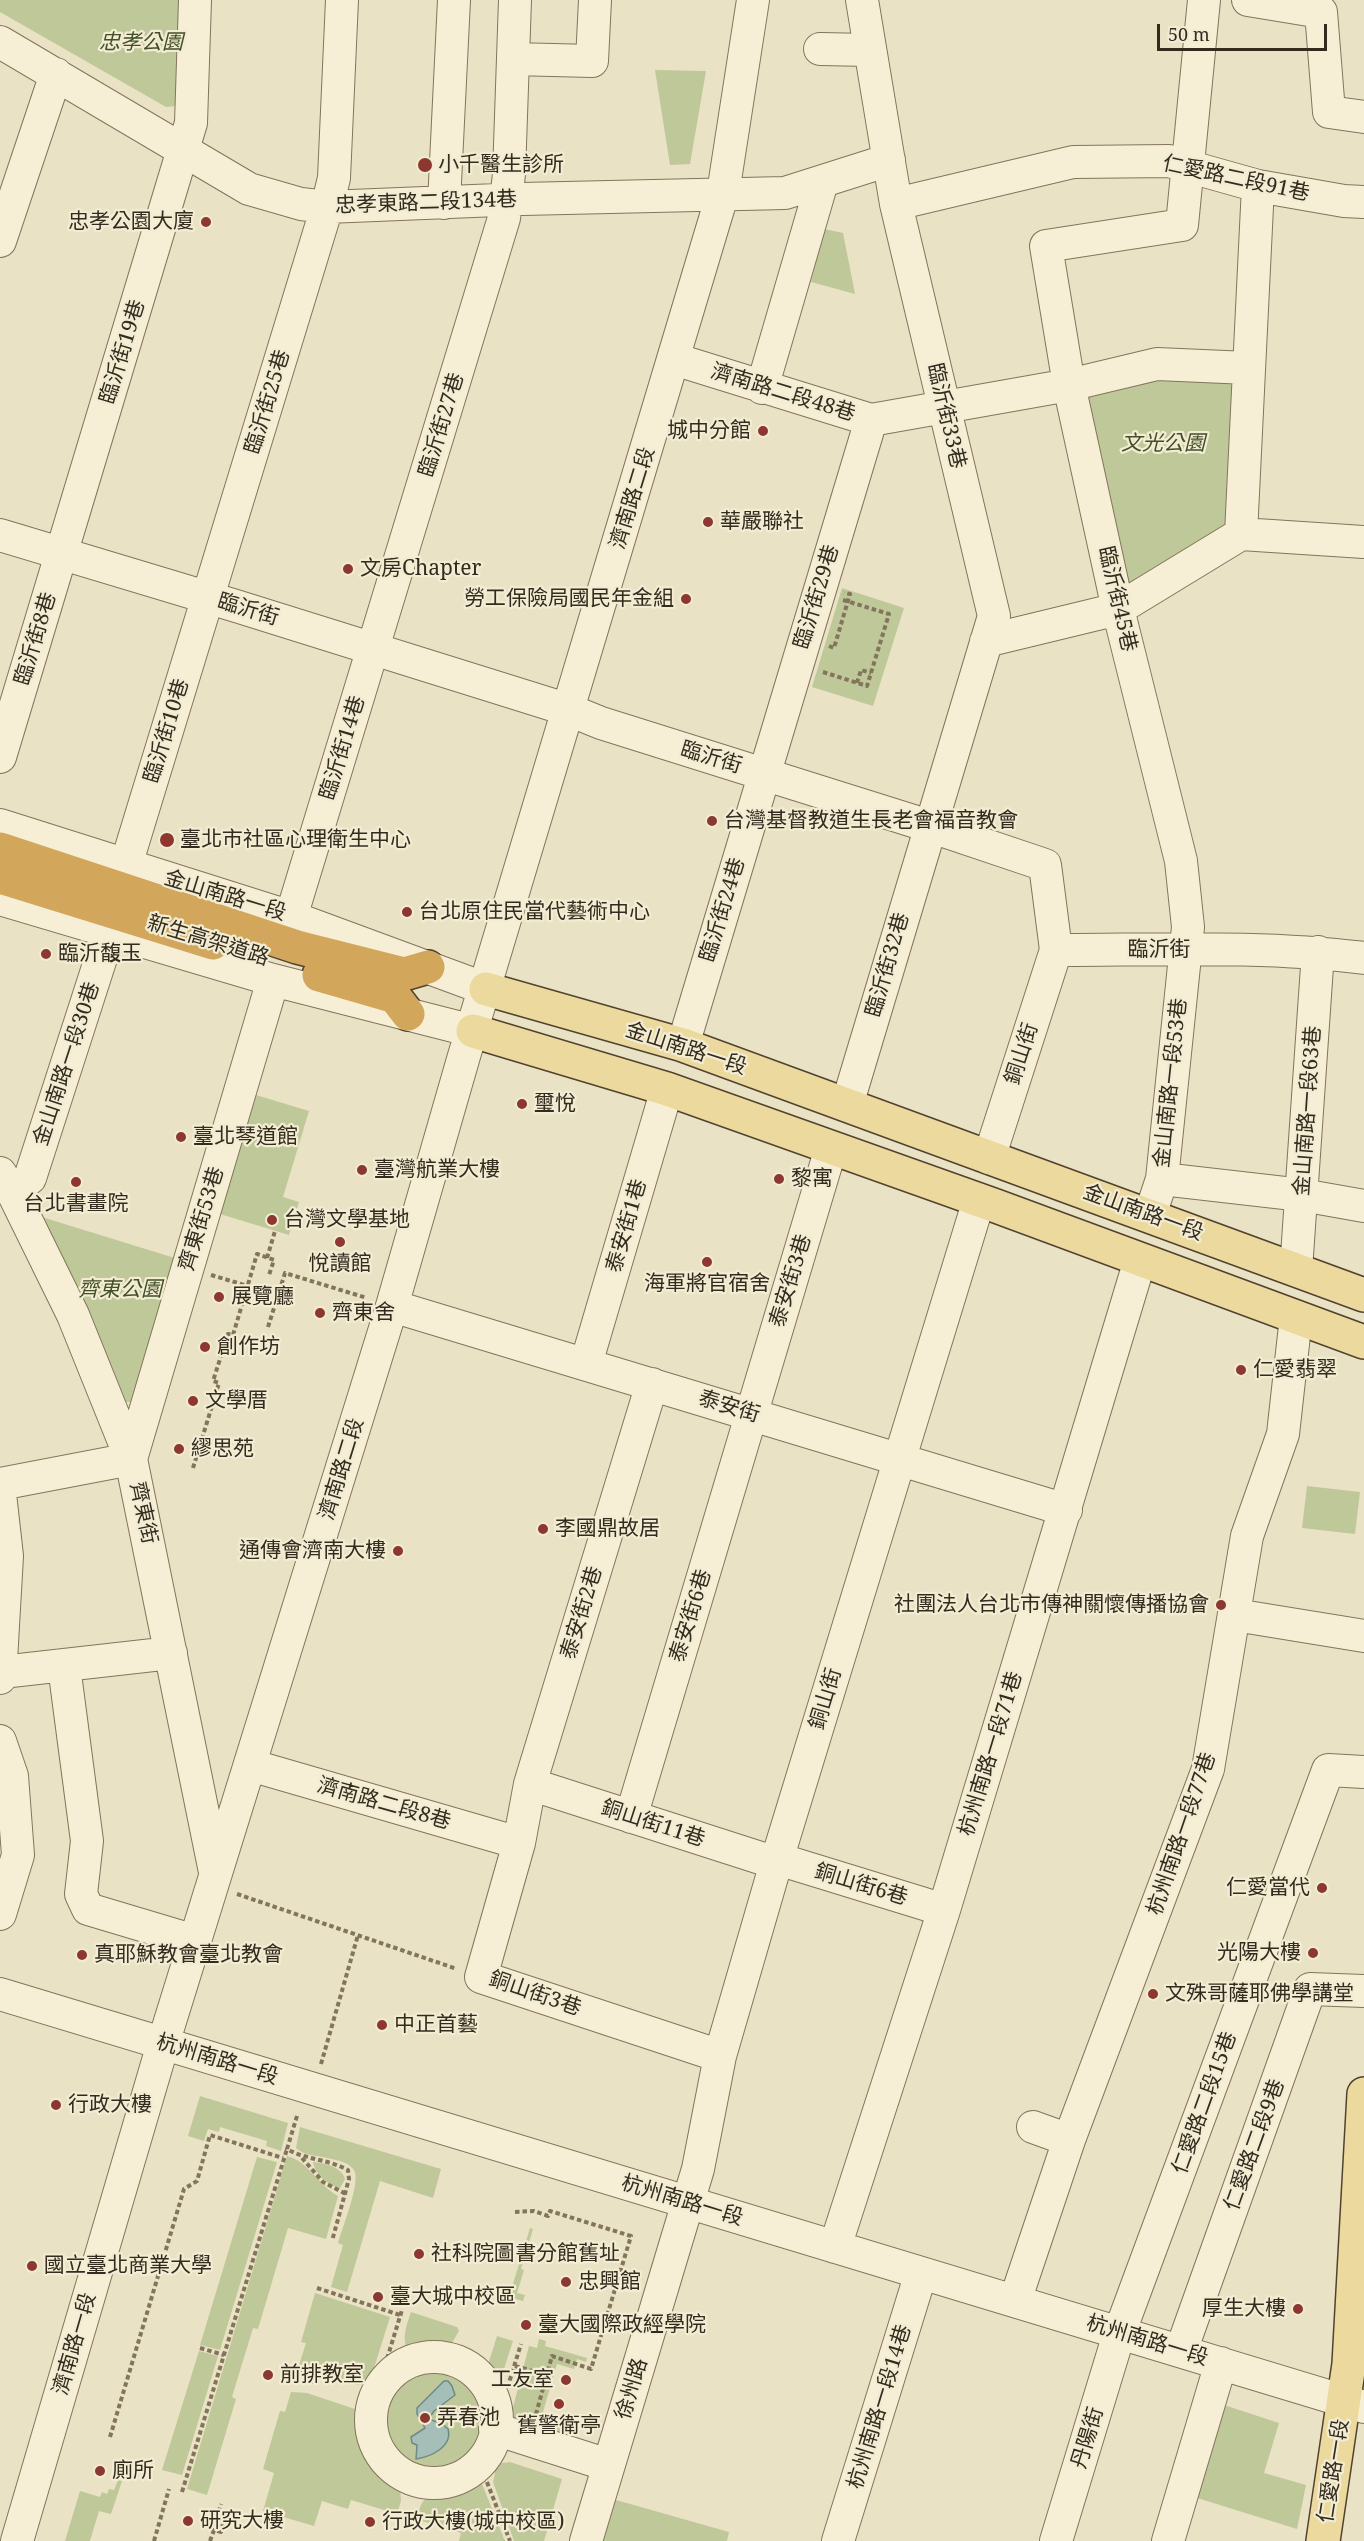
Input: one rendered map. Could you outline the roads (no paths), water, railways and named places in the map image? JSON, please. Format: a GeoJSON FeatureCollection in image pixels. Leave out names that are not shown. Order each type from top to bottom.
{"type":"FeatureCollection","features":[{"type":"Feature","properties":{"kind":"highway","name":"新生高架道路"},"geometry":{"type":"LineString","coordinates":[[0,849],[288,953],[395,998],[408,1014]]}},
{"type":"Feature","properties":{"kind":"highway","name":"新生高架道路"},"geometry":{"type":"LineString","coordinates":[[0,877],[288,953]]}},
{"type":"Feature","properties":{"kind":"highway"},"geometry":{"type":"LineString","coordinates":[[288,953],[404,974],[428,967]]}},
{"type":"Feature","properties":{"kind":"main road","name":"金山南路一段"},"geometry":{"type":"LineString","coordinates":[[486,989],[682,1045],[1364,1295]]}},
{"type":"Feature","properties":{"kind":"main road","name":"金山南路一段"},"geometry":{"type":"LineString","coordinates":[[473,1031],[667,1089],[979,1200],[1364,1342]]}},
{"type":"Feature","properties":{"kind":"main road","name":"仁愛路一段"},"geometry":{"type":"LineString","coordinates":[[1323,2541],[1355,2404],[1364,2094]]}},
{"type":"Feature","properties":{"kind":"street","name":"臨沂街19巷"},"geometry":{"type":"LineString","coordinates":[[62,555],[191,123],[195,0]]}},
{"type":"Feature","properties":{"kind":"street","name":"臨沂街25巷"},"geometry":{"type":"LineString","coordinates":[[209,597],[334,178],[342,0]]}},
{"type":"Feature","properties":{"kind":"street"},"geometry":{"type":"LineString","coordinates":[[444,203],[454,0]]}},
{"type":"Feature","properties":{"kind":"street","name":"臨沂街27巷"},"geometry":{"type":"LineString","coordinates":[[374,649],[504,218],[507,200],[516,0]]}},
{"type":"Feature","properties":{"kind":"street"},"geometry":{"type":"LineString","coordinates":[[513,59],[592,61],[595,0]]}},
{"type":"Feature","properties":{"kind":"street","name":"濟南路二段"},"geometry":{"type":"LineString","coordinates":[[163,2044],[392,1306],[723,193],[753,0]]}},
{"type":"Feature","properties":{"kind":"street","name":"臨沂街33巷"},"geometry":{"type":"LineString","coordinates":[[862,0],[896,204],[994,616],[929,826]]}},
{"type":"Feature","properties":{"kind":"street"},"geometry":{"type":"LineString","coordinates":[[1187,167],[1204,0]]}},
{"type":"Feature","properties":{"kind":"street"},"geometry":{"type":"LineString","coordinates":[[1248,0],[1321,12],[1329,112],[1364,117]]}},
{"type":"Feature","properties":{"kind":"street","name":"忠孝東路二段134巷"},"geometry":{"type":"LineString","coordinates":[[0,42],[249,189],[301,204],[327,207],[723,193],[785,194],[889,160]]}},
{"type":"Feature","properties":{"kind":"street"},"geometry":{"type":"LineString","coordinates":[[820,49],[870,50]]}},
{"type":"Feature","properties":{"kind":"street"},"geometry":{"type":"LineString","coordinates":[[0,241],[56,74]]}},
{"type":"Feature","properties":{"kind":"street","name":"仁愛路二段91巷"},"geometry":{"type":"LineString","coordinates":[[896,204],[1073,162],[1169,160],[1258,186],[1344,201],[1364,202]]}},
{"type":"Feature","properties":{"kind":"street","name":"臨沂街45巷"},"geometry":{"type":"LineString","coordinates":[[1185,950],[1188,927],[1181,861],[1118,609],[1068,385],[1046,246],[1182,225],[1187,167]]}},
{"type":"Feature","properties":{"kind":"street"},"geometry":{"type":"LineString","coordinates":[[762,388],[822,182]]}},
{"type":"Feature","properties":{"kind":"street"},"geometry":{"type":"LineString","coordinates":[[1241,534],[1258,186]]}},
{"type":"Feature","properties":{"kind":"street","name":"濟南路二段48巷"},"geometry":{"type":"LineString","coordinates":[[674,359],[871,420],[1068,385],[1157,364],[1248,368]]}},
{"type":"Feature","properties":{"kind":"street","name":"臨沂街29巷"},"geometry":{"type":"LineString","coordinates":[[763,774],[871,420]]}},
{"type":"Feature","properties":{"kind":"street"},"geometry":{"type":"LineString","coordinates":[[986,641],[1118,609],[1241,534],[1364,542]]}},
{"type":"Feature","properties":{"kind":"street","name":"臨沂街"},"geometry":{"type":"LineString","coordinates":[[0,535],[209,597],[569,710],[601,723],[929,826],[1045,865],[1056,950],[1256,949],[1318,952],[1364,958]]}},
{"type":"Feature","properties":{"kind":"street","name":"臨沂街8巷"},"geometry":{"type":"LineString","coordinates":[[0,757],[62,555]]}},
{"type":"Feature","properties":{"kind":"street","name":"臨沂街10巷"},"geometry":{"type":"LineString","coordinates":[[126,865],[209,597]]}},
{"type":"Feature","properties":{"kind":"street","name":"臨沂街14巷"},"geometry":{"type":"LineString","coordinates":[[288,953],[374,649]]}},
{"type":"Feature","properties":{"kind":"street","name":"臨沂街24巷"},"geometry":{"type":"LineString","coordinates":[[682,1045],[763,774]]}},
{"type":"Feature","properties":{"kind":"street","name":"金山南路一段"},"geometry":{"type":"LineString","coordinates":[[0,825],[126,865],[288,953]]}},
{"type":"Feature","properties":{"kind":"street","name":"臨沂街32巷"},"geometry":{"type":"LineString","coordinates":[[847,1105],[929,826]]}},
{"type":"Feature","properties":{"kind":"street"},"geometry":{"type":"LineString","coordinates":[[0,899],[110,930],[288,953]]}},
{"type":"Feature","properties":{"kind":"street","name":"金山南路一段30巷"},"geometry":{"type":"LineString","coordinates":[[6,1182],[30,1178],[110,930]]}},
{"type":"Feature","properties":{"kind":"street","name":"銅山街"},"geometry":{"type":"LineString","coordinates":[[989,1158],[1056,950]]}},
{"type":"Feature","properties":{"kind":"street","name":"金山南路一段53巷"},"geometry":{"type":"LineString","coordinates":[[1150,1215],[1171,1180],[1185,950]]}},
{"type":"Feature","properties":{"kind":"street","name":"金山南路一段63巷"},"geometry":{"type":"LineString","coordinates":[[1296,1270],[1294,1194],[1318,952]]}},
{"type":"Feature","properties":{"kind":"street","name":"齊東街53巷"},"geometry":{"type":"LineString","coordinates":[[131,1459],[288,953]]}},
{"type":"Feature","properties":{"kind":"street","name":"金山南路一段"},"geometry":{"type":"LineString","coordinates":[[428,967],[486,989]]}},
{"type":"Feature","properties":{"kind":"street","name":"金山南路一段"},"geometry":{"type":"LineString","coordinates":[[408,1014],[473,1031]]}},
{"type":"Feature","properties":{"kind":"street","name":"泰安街1巷"},"geometry":{"type":"LineString","coordinates":[[586,1364],[667,1089]]}},
{"type":"Feature","properties":{"kind":"street","name":"泰安街3巷"},"geometry":{"type":"LineString","coordinates":[[752,1414],[831,1148]]}},
{"type":"Feature","properties":{"kind":"street"},"geometry":{"type":"LineString","coordinates":[[1171,1180],[1294,1194],[1364,1206]]}},
{"type":"Feature","properties":{"kind":"street","name":"齊東街"},"geometry":{"type":"LineString","coordinates":[[6,1182],[73,1315],[131,1459],[171,1653],[214,1881]]}},
{"type":"Feature","properties":{"kind":"street","name":"銅山街"},"geometry":{"type":"LineString","coordinates":[[687,2202],[698,2169],[720,2056],[777,1861],[979,1200]]}},
{"type":"Feature","properties":{"kind":"street","name":"杭州南路一段71巷"},"geometry":{"type":"LineString","coordinates":[[834,2247],[944,1910],[1140,1260]]}},
{"type":"Feature","properties":{"kind":"street","name":"泰安街"},"geometry":{"type":"LineString","coordinates":[[392,1306],[1066,1510]]}},
{"type":"Feature","properties":{"kind":"street","name":"杭州南路一段77巷"},"geometry":{"type":"LineString","coordinates":[[1015,2301],[1070,2140],[1208,1769],[1248,1536],[1283,1434],[1296,1317]]}},
{"type":"Feature","properties":{"kind":"street","name":"泰安街2巷"},"geometry":{"type":"LineString","coordinates":[[519,1843],[530,1784],[651,1384]]}},
{"type":"Feature","properties":{"kind":"street","name":"泰安街6巷"},"geometry":{"type":"LineString","coordinates":[[631,1817],[752,1414]]}},
{"type":"Feature","properties":{"kind":"street"},"geometry":{"type":"LineString","coordinates":[[0,1484],[131,1459]]}},
{"type":"Feature","properties":{"kind":"street"},"geometry":{"type":"LineString","coordinates":[[0,1494],[7,1556],[1,1675],[171,1653]]}},
{"type":"Feature","properties":{"kind":"street"},"geometry":{"type":"LineString","coordinates":[[1234,1615],[1364,1636]]}},
{"type":"Feature","properties":{"kind":"street"},"geometry":{"type":"LineString","coordinates":[[65,1674],[87,1841],[81,1894],[88,1909],[195,1941]]}},
{"type":"Feature","properties":{"kind":"street"},"geometry":{"type":"LineString","coordinates":[[0,1741],[12,1776],[18,1855],[0,1914]]}},
{"type":"Feature","properties":{"kind":"street","name":"濟南路二段8巷"},"geometry":{"type":"LineString","coordinates":[[250,1765],[519,1843]]}},
{"type":"Feature","properties":{"kind":"street","name":"仁愛路二段15巷"},"geometry":{"type":"LineString","coordinates":[[1119,2334],[1328,1770],[1364,1772]]}},
{"type":"Feature","properties":{"kind":"street","name":"銅山街11巷"},"geometry":{"type":"LineString","coordinates":[[530,1784],[777,1861]]}},
{"type":"Feature","properties":{"kind":"street","name":"銅山街3巷"},"geometry":{"type":"LineString","coordinates":[[519,1843],[481,1977],[720,2056]]}},
{"type":"Feature","properties":{"kind":"street","name":"銅山街6巷"},"geometry":{"type":"LineString","coordinates":[[777,1861],[944,1910]]}},
{"type":"Feature","properties":{"kind":"street","name":"仁愛路二段9巷"},"geometry":{"type":"LineString","coordinates":[[1181,2351],[1311,1989],[1364,1991]]}},
{"type":"Feature","properties":{"kind":"street","name":"杭州南路一段"},"geometry":{"type":"LineString","coordinates":[[0,1994],[1355,2404]]}},
{"type":"Feature","properties":{"kind":"street","name":"濟南路一段"},"geometry":{"type":"LineString","coordinates":[[17,2541],[163,2044]]}},
{"type":"Feature","properties":{"kind":"street"},"geometry":{"type":"LineString","coordinates":[[1033,2127],[1070,2140]]}},
{"type":"Feature","properties":{"kind":"street","name":"徐州路"},"geometry":{"type":"LineString","coordinates":[[586,2541],[687,2202]]}},
{"type":"Feature","properties":{"kind":"street","name":"杭州南路一段14巷"},"geometry":{"type":"LineString","coordinates":[[838,2541],[921,2272]]}},
{"type":"Feature","properties":{"kind":"street","name":"丹陽街"},"geometry":{"type":"LineString","coordinates":[[1056,2541],[1119,2334]]}},
{"type":"Feature","properties":{"kind":"street"},"geometry":{"type":"LineString","coordinates":[[495,2417],[494,2439],[483,2460],[466,2475],[443,2483],[420,2482],[398,2473],[382,2456],[372,2435],[371,2412],[378,2389],[393,2371],[413,2359],[436,2356],[459,2361],[478,2374],[492,2393],[495,2417],[528,2440],[608,2465]]}},
{"type":"Feature","properties":{"kind":"street"},"geometry":{"type":"LineString","coordinates":[[1168,2541],[1221,2363]]}},
{"type":"Feature","properties":{"kind":"water","name":"弄春池"},"geometry":{"type":"Polygon","coordinates":[[[444,2381],[448,2381],[452,2386],[455,2395],[434,2411],[430,2417],[431,2420],[441,2423],[448,2429],[447,2441],[434,2453],[416,2459],[417,2445],[412,2443],[411,2437],[425,2428],[417,2414],[417,2408],[444,2381]]]}},
{"type":"Feature","properties":{"kind":"place","name":"小千醫生診所"},"geometry":{"type":"Point","coordinates":[425,165]}},
{"type":"Feature","properties":{"kind":"place","name":"忠孝公園大廈"},"geometry":{"type":"Point","coordinates":[206,222]}},
{"type":"Feature","properties":{"kind":"place","name":"城中分館"},"geometry":{"type":"Point","coordinates":[763,431]}},
{"type":"Feature","properties":{"kind":"place","name":"華嚴聯社"},"geometry":{"type":"Point","coordinates":[708,522]}},
{"type":"Feature","properties":{"kind":"place","name":"文房Chapter"},"geometry":{"type":"Point","coordinates":[348,569]}},
{"type":"Feature","properties":{"kind":"place","name":"勞工保險局國民年金組"},"geometry":{"type":"Point","coordinates":[686,599]}},
{"type":"Feature","properties":{"kind":"place","name":"台灣基督教道生長老會福音教會"},"geometry":{"type":"Point","coordinates":[712,821]}},
{"type":"Feature","properties":{"kind":"place","name":"臺北市社區心理衛生中心"},"geometry":{"type":"Point","coordinates":[167,840]}},
{"type":"Feature","properties":{"kind":"place","name":"台北原住民當代藝術中心"},"geometry":{"type":"Point","coordinates":[407,912]}},
{"type":"Feature","properties":{"kind":"place","name":"臨沂馥玉"},"geometry":{"type":"Point","coordinates":[46,954]}},
{"type":"Feature","properties":{"kind":"place","name":"璽悅"},"geometry":{"type":"Point","coordinates":[522,1104]}},
{"type":"Feature","properties":{"kind":"place","name":"臺北琴道館"},"geometry":{"type":"Point","coordinates":[181,1137]}},
{"type":"Feature","properties":{"kind":"place","name":"臺灣航業大樓"},"geometry":{"type":"Point","coordinates":[362,1170]}},
{"type":"Feature","properties":{"kind":"place","name":"黎寓"},"geometry":{"type":"Point","coordinates":[779,1179]}},
{"type":"Feature","properties":{"kind":"place","name":"台北書畫院"},"geometry":{"type":"Point","coordinates":[76,1182]}},
{"type":"Feature","properties":{"kind":"place","name":"台灣文學基地"},"geometry":{"type":"Point","coordinates":[272,1220]}},
{"type":"Feature","properties":{"kind":"place","name":"悅讀館"},"geometry":{"type":"Point","coordinates":[340,1242]}},
{"type":"Feature","properties":{"kind":"place","name":"海軍將官宿舍"},"geometry":{"type":"Point","coordinates":[707,1262]}},
{"type":"Feature","properties":{"kind":"place","name":"展覽廳"},"geometry":{"type":"Point","coordinates":[219,1297]}},
{"type":"Feature","properties":{"kind":"place","name":"齊東舍"},"geometry":{"type":"Point","coordinates":[320,1313]}},
{"type":"Feature","properties":{"kind":"place","name":"創作坊"},"geometry":{"type":"Point","coordinates":[205,1347]}},
{"type":"Feature","properties":{"kind":"place","name":"仁愛翡翠"},"geometry":{"type":"Point","coordinates":[1241,1370]}},
{"type":"Feature","properties":{"kind":"place","name":"文學厝"},"geometry":{"type":"Point","coordinates":[193,1401]}},
{"type":"Feature","properties":{"kind":"place","name":"繆思苑"},"geometry":{"type":"Point","coordinates":[179,1449]}},
{"type":"Feature","properties":{"kind":"place","name":"李國鼎故居"},"geometry":{"type":"Point","coordinates":[543,1529]}},
{"type":"Feature","properties":{"kind":"place","name":"通傳會濟南大樓"},"geometry":{"type":"Point","coordinates":[398,1551]}},
{"type":"Feature","properties":{"kind":"place","name":"社團法人台北市傳神關懷傳播協會"},"geometry":{"type":"Point","coordinates":[1221,1605]}},
{"type":"Feature","properties":{"kind":"place","name":"仁愛當代"},"geometry":{"type":"Point","coordinates":[1322,1888]}},
{"type":"Feature","properties":{"kind":"place","name":"光陽大樓"},"geometry":{"type":"Point","coordinates":[1313,1953]}},
{"type":"Feature","properties":{"kind":"place","name":"真耶穌教會臺北教會"},"geometry":{"type":"Point","coordinates":[82,1955]}},
{"type":"Feature","properties":{"kind":"place","name":"文殊哥薩耶佛學講堂"},"geometry":{"type":"Point","coordinates":[1153,1994]}},
{"type":"Feature","properties":{"kind":"place","name":"中正首藝"},"geometry":{"type":"Point","coordinates":[382,2025]}},
{"type":"Feature","properties":{"kind":"place","name":"行政大樓"},"geometry":{"type":"Point","coordinates":[56,2105]}},
{"type":"Feature","properties":{"kind":"place","name":"社科院圖書分館舊址"},"geometry":{"type":"Point","coordinates":[419,2254]}},
{"type":"Feature","properties":{"kind":"place","name":"國立臺北商業大學"},"geometry":{"type":"Point","coordinates":[32,2266]}},
{"type":"Feature","properties":{"kind":"place","name":"忠興館"},"geometry":{"type":"Point","coordinates":[566,2282]}},
{"type":"Feature","properties":{"kind":"place","name":"臺大城中校區"},"geometry":{"type":"Point","coordinates":[378,2297]}},
{"type":"Feature","properties":{"kind":"place","name":"厚生大樓"},"geometry":{"type":"Point","coordinates":[1298,2309]}},
{"type":"Feature","properties":{"kind":"place","name":"臺大國際政經學院"},"geometry":{"type":"Point","coordinates":[526,2325]}},
{"type":"Feature","properties":{"kind":"place","name":"前排教室"},"geometry":{"type":"Point","coordinates":[268,2375]}},
{"type":"Feature","properties":{"kind":"place","name":"工友室"},"geometry":{"type":"Point","coordinates":[566,2380]}},
{"type":"Feature","properties":{"kind":"place","name":"舊警衛亭"},"geometry":{"type":"Point","coordinates":[559,2404]}},
{"type":"Feature","properties":{"kind":"place","name":"弄春池"},"geometry":{"type":"Point","coordinates":[425,2418]}},
{"type":"Feature","properties":{"kind":"place","name":"廁所"},"geometry":{"type":"Point","coordinates":[100,2471]}},
{"type":"Feature","properties":{"kind":"place","name":"研究大樓"},"geometry":{"type":"Point","coordinates":[188,2521]}},
{"type":"Feature","properties":{"kind":"place","name":"行政大樓(城中校區)"},"geometry":{"type":"Point","coordinates":[370,2522]}},
{"type":"Feature","properties":{"kind":"park label","name":"忠孝公園"},"geometry":{"type":"Point","coordinates":[141,43]}},
{"type":"Feature","properties":{"kind":"park label","name":"文光公園"},"geometry":{"type":"Point","coordinates":[1163,444]}},
{"type":"Feature","properties":{"kind":"park label","name":"齊東公園"},"geometry":{"type":"Point","coordinates":[120,1290]}}]}
